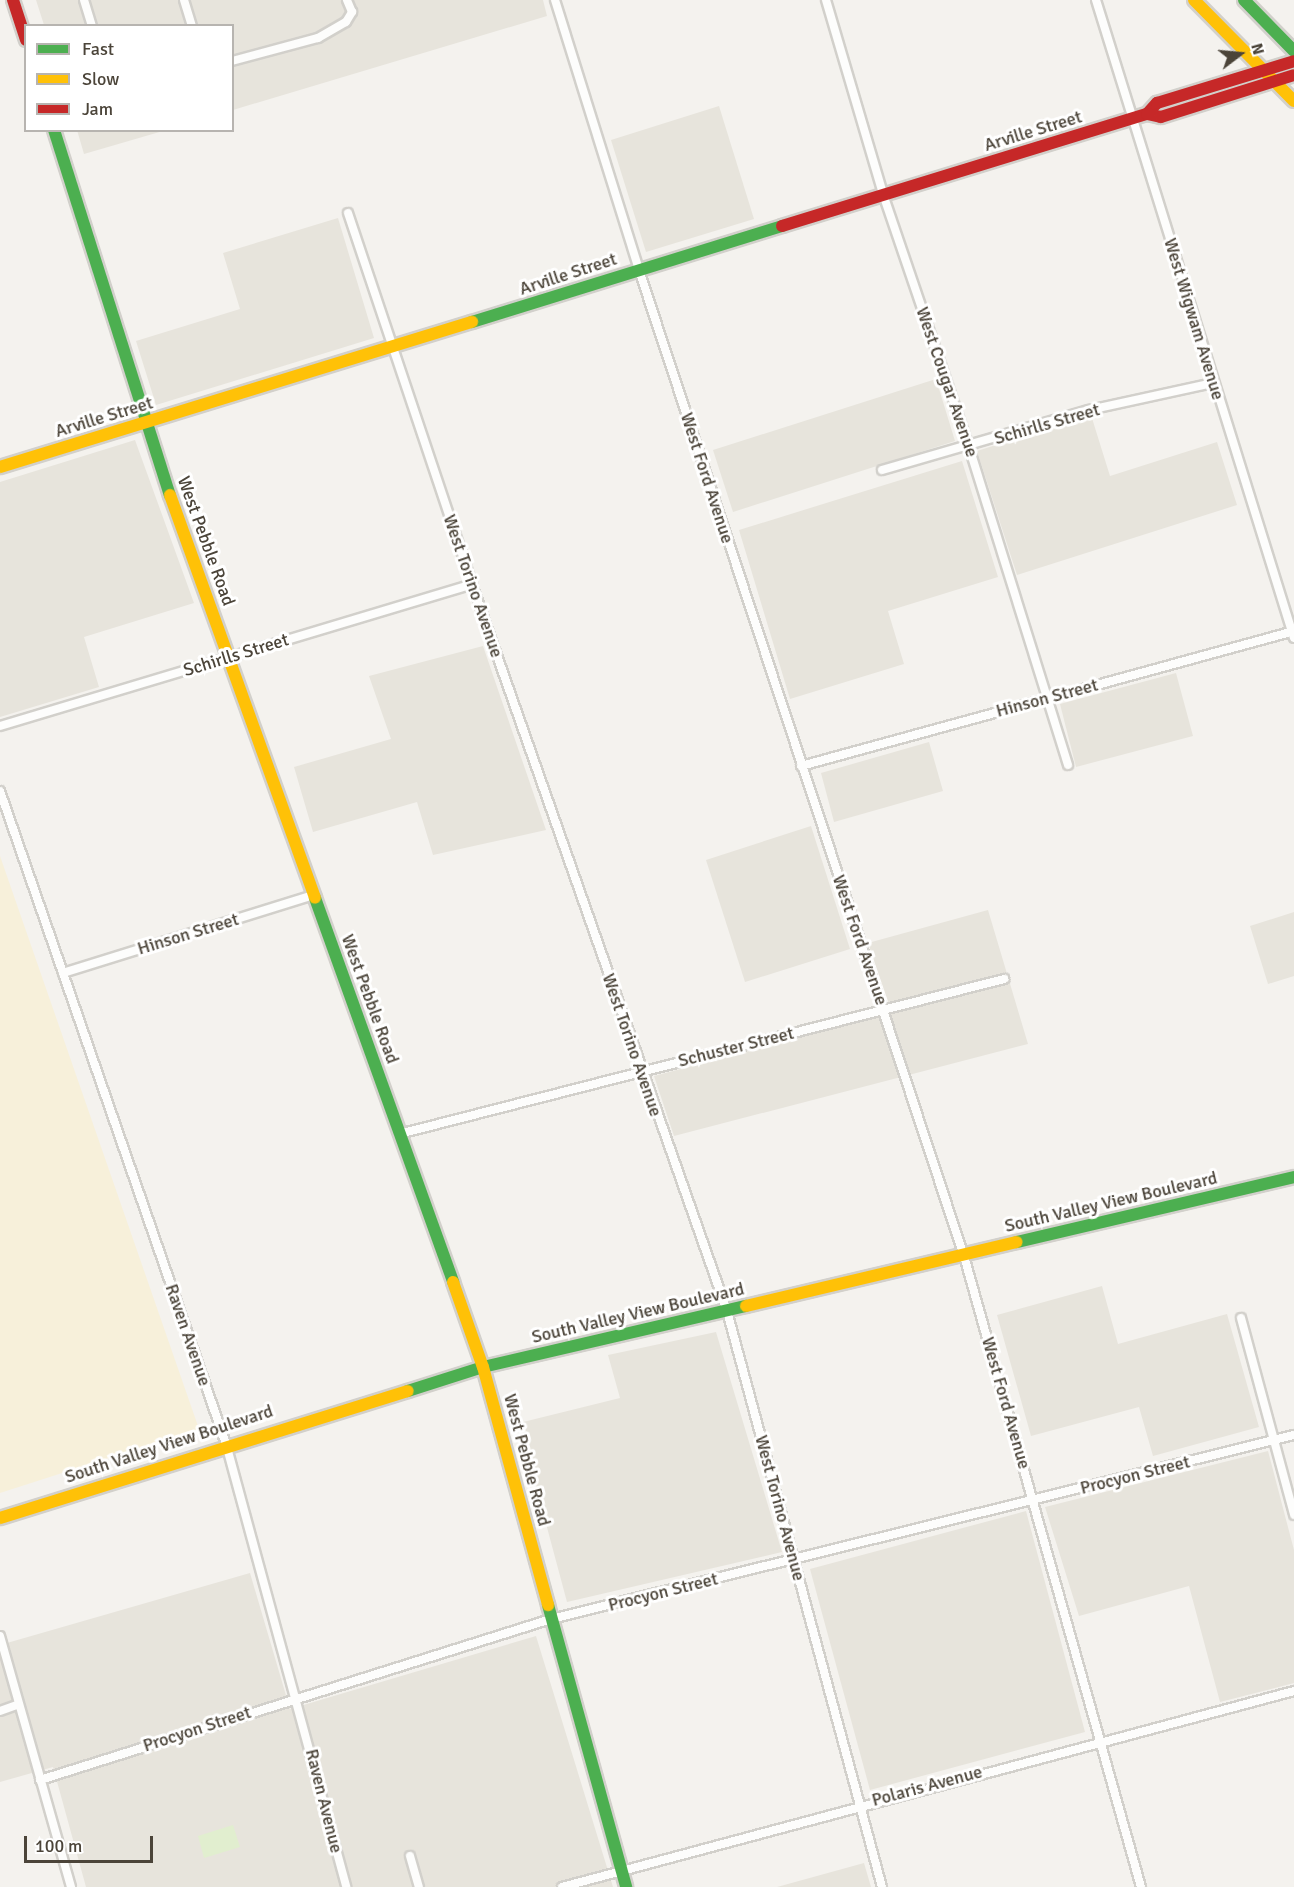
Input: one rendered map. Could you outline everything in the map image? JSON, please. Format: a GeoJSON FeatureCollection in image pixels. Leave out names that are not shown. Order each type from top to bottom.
{"type":"FeatureCollection","features":[{"type":"Feature","properties":{"kind":"main road"},"geometry":{"type":"LineString","coordinates":[[13,0],[24,34]]}},
{"type":"Feature","properties":{"kind":"main road"},"geometry":{"type":"LineString","coordinates":[[1194,0],[1294,101]]}},
{"type":"Feature","properties":{"kind":"main road"},"geometry":{"type":"LineString","coordinates":[[1244,0],[1294,51]]}},
{"type":"Feature","properties":{"kind":"main road","name":"Arville Street"},"geometry":{"type":"LineString","coordinates":[[0,467],[392,349],[639,270],[1132,119],[1147,114],[1157,103],[1294,61]]}},
{"type":"Feature","properties":{"kind":"main road","name":"Arville Street"},"geometry":{"type":"LineString","coordinates":[[1147,114],[1161,117],[1294,75]]}},
{"type":"Feature","properties":{"kind":"main road","name":"West Pebble Road"},"geometry":{"type":"LineString","coordinates":[[55,132],[144,423],[483,1367],[619,1871],[626,1887]]}},
{"type":"Feature","properties":{"kind":"main road","name":"South Valley View Boulevard"},"geometry":{"type":"LineString","coordinates":[[0,1518],[226,1444],[483,1367],[1294,1177]]}},
{"type":"Feature","properties":{"kind":"street"},"geometry":{"type":"LineString","coordinates":[[84,0],[91,24]]}},
{"type":"Feature","properties":{"kind":"street"},"geometry":{"type":"LineString","coordinates":[[184,0],[191,24]]}},
{"type":"Feature","properties":{"kind":"street"},"geometry":{"type":"LineString","coordinates":[[234,60],[318,38],[346,22],[352,12],[347,0]]}},
{"type":"Feature","properties":{"kind":"street","name":"West Ford Avenue"},"geometry":{"type":"LineString","coordinates":[[555,0],[639,270],[964,1256],[1141,1887]]}},
{"type":"Feature","properties":{"kind":"street","name":"West Cougar Avenue"},"geometry":{"type":"LineString","coordinates":[[826,0],[884,196],[969,447],[1050,698],[1068,765]]}},
{"type":"Feature","properties":{"kind":"street","name":"West Wigwam Avenue"},"geometry":{"type":"LineString","coordinates":[[1096,0],[1293,633]]}},
{"type":"Feature","properties":{"kind":"street","name":"West Torino Avenue"},"geometry":{"type":"LineString","coordinates":[[348,213],[472,584],[641,1072],[727,1311],[882,1887]]}},
{"type":"Feature","properties":{"kind":"street","name":"Schirlls Street"},"geometry":{"type":"LineString","coordinates":[[882,470],[969,447],[1089,410],[1214,383]]}},
{"type":"Feature","properties":{"kind":"street","name":"Schirlls Street"},"geometry":{"type":"LineString","coordinates":[[0,726],[472,584]]}},
{"type":"Feature","properties":{"kind":"street","name":"Hinson Street"},"geometry":{"type":"LineString","coordinates":[[801,766],[1293,633]]}},
{"type":"Feature","properties":{"kind":"street","name":"Raven Avenue"},"geometry":{"type":"LineString","coordinates":[[0,791],[226,1444],[297,1696],[346,1887]]}},
{"type":"Feature","properties":{"kind":"street","name":"Hinson Street"},"geometry":{"type":"LineString","coordinates":[[63,973],[314,895]]}},
{"type":"Feature","properties":{"kind":"street","name":"Schuster Street"},"geometry":{"type":"LineString","coordinates":[[399,1134],[1004,979]]}},
{"type":"Feature","properties":{"kind":"street"},"geometry":{"type":"LineString","coordinates":[[1241,1318],[1294,1515]]}},
{"type":"Feature","properties":{"kind":"street","name":"Procyon Street"},"geometry":{"type":"LineString","coordinates":[[40,1780],[297,1696],[551,1619],[1294,1435]]}},
{"type":"Feature","properties":{"kind":"street"},"geometry":{"type":"LineString","coordinates":[[0,1636],[71,1887]]}},
{"type":"Feature","properties":{"kind":"street","name":"Polaris Avenue"},"geometry":{"type":"LineString","coordinates":[[562,1887],[859,1804],[1294,1691]]}},
{"type":"Feature","properties":{"kind":"street"},"geometry":{"type":"LineString","coordinates":[[0,1711],[20,1704]]}},
{"type":"Feature","properties":{"kind":"street"},"geometry":{"type":"LineString","coordinates":[[410,1856],[419,1887]]}},
{"type":"Feature","properties":{"kind":"shaded area"},"geometry":{"type":"Polygon","coordinates":[[[36,0],[543,0],[547,16],[234,110],[234,24],[44,24],[36,0]]]}},
{"type":"Feature","properties":{"kind":"shaded area"},"geometry":{"type":"Polygon","coordinates":[[[719,106],[754,219],[646,252],[611,140],[719,106]]]}},
{"type":"Feature","properties":{"kind":"shaded area"},"geometry":{"type":"Polygon","coordinates":[[[78,132],[160,132],[84,154],[78,132]]]}},
{"type":"Feature","properties":{"kind":"shaded area"},"geometry":{"type":"Polygon","coordinates":[[[338,218],[374,338],[156,405],[136,341],[240,309],[223,253],[338,218]]]}},
{"type":"Feature","properties":{"kind":"shaded area"},"geometry":{"type":"Polygon","coordinates":[[[936,379],[955,441],[733,512],[713,450],[936,379]]]}},
{"type":"Feature","properties":{"kind":"shaded area"},"geometry":{"type":"Polygon","coordinates":[[[1091,415],[1110,476],[1217,442],[1237,505],[1017,575],[977,451],[1091,415]]]}},
{"type":"Feature","properties":{"kind":"shaded area"},"geometry":{"type":"Polygon","coordinates":[[[135,440],[194,603],[84,637],[99,687],[0,717],[0,482],[135,440]]]}},
{"type":"Feature","properties":{"kind":"shaded area"},"geometry":{"type":"Polygon","coordinates":[[[962,461],[998,577],[888,611],[904,664],[790,699],[739,530],[962,461]]]}},
{"type":"Feature","properties":{"kind":"shaded area"},"geometry":{"type":"Polygon","coordinates":[[[483,646],[546,830],[433,855],[417,802],[313,832],[294,767],[391,739],[369,676],[483,646]]]}},
{"type":"Feature","properties":{"kind":"shaded area"},"geometry":{"type":"Polygon","coordinates":[[[1176,673],[1193,736],[1076,767],[1060,704],[1176,673]]]}},
{"type":"Feature","properties":{"kind":"shaded area"},"geometry":{"type":"Polygon","coordinates":[[[929,742],[943,791],[834,822],[821,773],[929,742]]]}},
{"type":"Feature","properties":{"kind":"shaded area"},"geometry":{"type":"Polygon","coordinates":[[[811,826],[850,949],[745,982],[706,860],[811,826]]]}},
{"type":"Feature","properties":{"kind":"shaded area"},"geometry":{"type":"Polygon","coordinates":[[[988,910],[1028,1044],[674,1136],[654,1076],[892,1013],[868,943],[988,910]]]}},
{"type":"Feature","properties":{"kind":"shaded area"},"geometry":{"type":"Polygon","coordinates":[[[1294,912],[1294,976],[1268,984],[1250,926],[1294,912]]]}},
{"type":"Feature","properties":{"kind":"shaded area"},"geometry":{"type":"Polygon","coordinates":[[[1102,1286],[1118,1344],[1227,1314],[1259,1427],[1153,1456],[1139,1407],[1031,1436],[997,1315],[1102,1286]]]}},
{"type":"Feature","properties":{"kind":"shaded area"},"geometry":{"type":"Polygon","coordinates":[[[716,1332],[782,1552],[567,1602],[519,1423],[620,1398],[608,1355],[716,1332]]]}},
{"type":"Feature","properties":{"kind":"shaded area"},"geometry":{"type":"Polygon","coordinates":[[[1268,1451],[1294,1550],[1294,1683],[1220,1702],[1189,1586],[1079,1616],[1045,1507],[1268,1451]]]}},
{"type":"Feature","properties":{"kind":"shaded area"},"geometry":{"type":"Polygon","coordinates":[[[1026,1511],[1085,1732],[870,1790],[810,1569],[1026,1511]]]}},
{"type":"Feature","properties":{"kind":"shaded area"},"geometry":{"type":"Polygon","coordinates":[[[250,1573],[290,1709],[536,1636],[613,1887],[86,1887],[53,1767],[0,1782],[0,1645],[250,1573]]]}},
{"type":"Feature","properties":{"kind":"shaded area"},"geometry":{"type":"Polygon","coordinates":[[[864,1863],[871,1887],[777,1887],[864,1863]]]}},
{"type":"Feature","properties":{"kind":"green space"},"geometry":{"type":"Polygon","coordinates":[[[233,1825],[240,1847],[204,1858],[198,1836],[233,1825]]]}},
{"type":"Feature","properties":{"kind":"sand"},"geometry":{"type":"Polygon","coordinates":[[[0,856],[199,1429],[0,1493],[0,856]]]}},
{"type":"Feature","properties":{"kind":"traffic: fast"},"geometry":{"type":"LineString","coordinates":[[1244,0],[1294,51]]}},
{"type":"Feature","properties":{"kind":"traffic: fast"},"geometry":{"type":"LineString","coordinates":[[55,132],[170,495]]}},
{"type":"Feature","properties":{"kind":"traffic: fast"},"geometry":{"type":"LineString","coordinates":[[472,322],[782,226]]}},
{"type":"Feature","properties":{"kind":"traffic: fast"},"geometry":{"type":"LineString","coordinates":[[315,898],[453,1282]]}},
{"type":"Feature","properties":{"kind":"traffic: fast"},"geometry":{"type":"LineString","coordinates":[[1017,1242],[1294,1177]]}},
{"type":"Feature","properties":{"kind":"traffic: fast"},"geometry":{"type":"LineString","coordinates":[[408,1391],[483,1367],[746,1306]]}},
{"type":"Feature","properties":{"kind":"traffic: fast"},"geometry":{"type":"LineString","coordinates":[[548,1605],[626,1887]]}},
{"type":"Feature","properties":{"kind":"traffic: slow"},"geometry":{"type":"LineString","coordinates":[[1194,0],[1294,101]]}},
{"type":"Feature","properties":{"kind":"traffic: slow"},"geometry":{"type":"LineString","coordinates":[[0,467],[472,322]]}},
{"type":"Feature","properties":{"kind":"traffic: slow"},"geometry":{"type":"LineString","coordinates":[[170,495],[315,898]]}},
{"type":"Feature","properties":{"kind":"traffic: slow"},"geometry":{"type":"LineString","coordinates":[[746,1306],[1017,1242]]}},
{"type":"Feature","properties":{"kind":"traffic: slow"},"geometry":{"type":"LineString","coordinates":[[453,1282],[483,1367],[548,1605]]}},
{"type":"Feature","properties":{"kind":"traffic: slow"},"geometry":{"type":"LineString","coordinates":[[0,1518],[408,1391]]}},
{"type":"Feature","properties":{"kind":"traffic: jam"},"geometry":{"type":"LineString","coordinates":[[13,0],[24,34]]}},
{"type":"Feature","properties":{"kind":"traffic: jam"},"geometry":{"type":"LineString","coordinates":[[1147,114],[1157,103],[1294,61]]}},
{"type":"Feature","properties":{"kind":"traffic: jam"},"geometry":{"type":"LineString","coordinates":[[782,226],[1147,114],[1161,117],[1294,75]]}}]}
